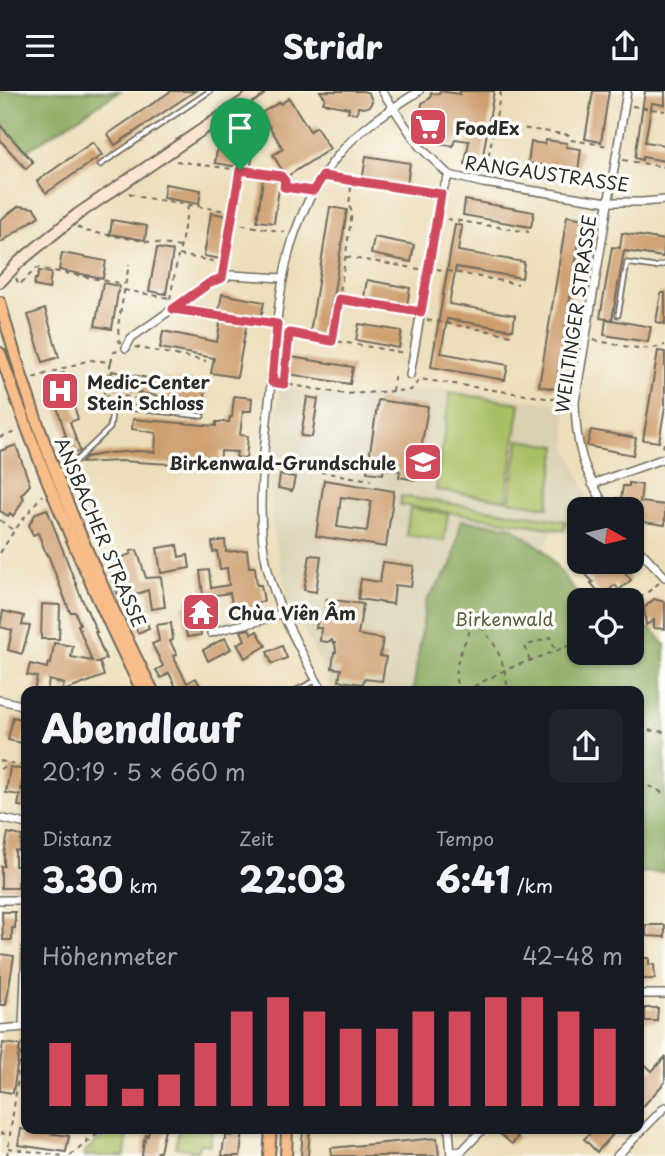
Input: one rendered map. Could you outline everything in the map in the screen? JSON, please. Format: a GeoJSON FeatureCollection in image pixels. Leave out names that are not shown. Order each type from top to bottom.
{"type":"FeatureCollection","features":[{"type":"Feature","properties":{"kind":"main road"},"geometry":{"type":"LineString","coordinates":[[0,282],[67,222],[259,91]]}},
{"type":"Feature","properties":{"kind":"main road","name":"ANSBACHER STRASSE"},"geometry":{"type":"LineString","coordinates":[[0,302],[55,472],[112,607],[151,686]]}},
{"type":"Feature","properties":{"kind":"main road","name":"ANSBACHER STRASSE"},"geometry":{"type":"LineString","coordinates":[[0,353],[5,382],[101,608],[140,686]]}},
{"type":"Feature","properties":{"kind":"main road"},"geometry":{"type":"LineString","coordinates":[[269,1156],[271,1134]]}},
{"type":"Feature","properties":{"kind":"main road"},"geometry":{"type":"LineString","coordinates":[[286,1156],[287,1134]]}},
{"type":"Feature","properties":{"kind":"street","name":"RANGAUSTRASSE"},"geometry":{"type":"LineString","coordinates":[[382,91],[419,146],[449,175],[483,183],[608,201],[665,200]]}},
{"type":"Feature","properties":{"kind":"street"},"geometry":{"type":"LineString","coordinates":[[320,686],[277,601],[266,564],[263,541],[263,463],[282,278],[295,234],[313,191],[323,176],[358,135],[419,91]]}},
{"type":"Feature","properties":{"kind":"street","name":"WEILTINGER STRASSE"},"geometry":{"type":"LineString","coordinates":[[600,497],[581,459],[575,429],[575,402],[627,91]]}},
{"type":"Feature","properties":{"kind":"street"},"geometry":{"type":"LineString","coordinates":[[410,375],[441,194],[449,175]]}},
{"type":"Feature","properties":{"kind":"street"},"geometry":{"type":"LineString","coordinates":[[126,348],[131,338],[211,282],[232,275],[282,278]]}},
{"type":"Feature","properties":{"kind":"street"},"geometry":{"type":"LineString","coordinates":[[592,484],[663,458]]}},
{"type":"Feature","properties":{"kind":"street"},"geometry":{"type":"LineString","coordinates":[[644,555],[665,577]]}},
{"type":"Feature","properties":{"kind":"street"},"geometry":{"type":"LineString","coordinates":[[211,633],[233,625],[273,618],[282,613]]}},
{"type":"Feature","properties":{"kind":"street"},"geometry":{"type":"LineString","coordinates":[[0,700],[21,705]]}},
{"type":"Feature","properties":{"kind":"street"},"geometry":{"type":"LineString","coordinates":[[0,818],[21,823]]}},
{"type":"Feature","properties":{"kind":"street"},"geometry":{"type":"LineString","coordinates":[[0,900],[21,900]]}},
{"type":"Feature","properties":{"kind":"street"},"geometry":{"type":"LineString","coordinates":[[644,994],[665,994]]}},
{"type":"Feature","properties":{"kind":"street"},"geometry":{"type":"LineString","coordinates":[[0,1029],[21,1027]]}},
{"type":"Feature","properties":{"kind":"street"},"geometry":{"type":"LineString","coordinates":[[644,1128],[665,1107]]}},
{"type":"Feature","properties":{"kind":"street"},"geometry":{"type":"LineString","coordinates":[[449,1134],[451,1154],[462,1151],[478,1134]]}},
{"type":"Feature","properties":{"kind":"street"},"geometry":{"type":"LineString","coordinates":[[617,1156],[639,1134]]}},
{"type":"Feature","properties":{"kind":"lane"},"geometry":{"type":"LineString","coordinates":[[100,165],[210,91]]}},
{"type":"Feature","properties":{"kind":"lane"},"geometry":{"type":"LineString","coordinates":[[618,315],[627,263],[655,267],[665,264]]}},
{"type":"Feature","properties":{"kind":"lane"},"geometry":{"type":"LineString","coordinates":[[55,472],[70,466],[110,428],[112,412],[128,408],[202,416]]}},
{"type":"Feature","properties":{"kind":"lane"},"geometry":{"type":"LineString","coordinates":[[305,686],[317,680]]}},
{"type":"Feature","properties":{"kind":"path"},"geometry":{"type":"LineString","coordinates":[[483,183],[501,91]]}},
{"type":"Feature","properties":{"kind":"path"},"geometry":{"type":"LineString","coordinates":[[625,104],[665,111]]}},
{"type":"Feature","properties":{"kind":"path"},"geometry":{"type":"LineString","coordinates":[[495,124],[569,135],[571,140],[617,147]]}},
{"type":"Feature","properties":{"kind":"path"},"geometry":{"type":"LineString","coordinates":[[158,159],[281,176],[285,181],[284,187],[313,191]]}},
{"type":"Feature","properties":{"kind":"path"},"geometry":{"type":"LineString","coordinates":[[615,159],[665,167]]}},
{"type":"Feature","properties":{"kind":"path"},"geometry":{"type":"LineString","coordinates":[[222,278],[240,170]]}},
{"type":"Feature","properties":{"kind":"path"},"geometry":{"type":"LineString","coordinates":[[323,176],[441,194]]}},
{"type":"Feature","properties":{"kind":"path"},"geometry":{"type":"LineString","coordinates":[[332,341],[352,213],[349,204],[352,180]]}},
{"type":"Feature","properties":{"kind":"path"},"geometry":{"type":"LineString","coordinates":[[114,188],[140,197],[233,212]]}},
{"type":"Feature","properties":{"kind":"path"},"geometry":{"type":"LineString","coordinates":[[188,205],[170,311],[277,324]]}},
{"type":"Feature","properties":{"kind":"path"},"geometry":{"type":"LineString","coordinates":[[437,217],[529,232]]}},
{"type":"Feature","properties":{"kind":"path"},"geometry":{"type":"LineString","coordinates":[[67,222],[85,231],[180,247]]}},
{"type":"Feature","properties":{"kind":"path"},"geometry":{"type":"LineString","coordinates":[[231,223],[295,234]]}},
{"type":"Feature","properties":{"kind":"path"},"geometry":{"type":"LineString","coordinates":[[179,255],[224,263]]}},
{"type":"Feature","properties":{"kind":"path"},"geometry":{"type":"LineString","coordinates":[[345,257],[518,284]]}},
{"type":"Feature","properties":{"kind":"path"},"geometry":{"type":"LineString","coordinates":[[12,269],[19,285],[37,268],[125,285]]}},
{"type":"Feature","properties":{"kind":"path"},"geometry":{"type":"LineString","coordinates":[[124,291],[170,299]]}},
{"type":"Feature","properties":{"kind":"path"},"geometry":{"type":"LineString","coordinates":[[339,299],[512,335]]}},
{"type":"Feature","properties":{"kind":"path"},"geometry":{"type":"LineString","coordinates":[[284,384],[289,333],[413,355]]}},
{"type":"Feature","properties":{"kind":"path"},"geometry":{"type":"LineString","coordinates":[[585,339],[639,348],[665,345]]}},
{"type":"Feature","properties":{"kind":"path"},"geometry":{"type":"LineString","coordinates":[[112,412],[103,396],[114,352],[126,348]]}},
{"type":"Feature","properties":{"kind":"path"},"geometry":{"type":"LineString","coordinates":[[24,381],[89,360],[111,362]]}},
{"type":"Feature","properties":{"kind":"path"},"geometry":{"type":"LineString","coordinates":[[392,391],[395,373]]}},
{"type":"Feature","properties":{"kind":"path"},"geometry":{"type":"LineString","coordinates":[[272,382],[346,394],[411,390],[420,379],[575,402]]}},
{"type":"Feature","properties":{"kind":"path"},"geometry":{"type":"LineString","coordinates":[[103,396],[111,394],[151,401]]}},
{"type":"Feature","properties":{"kind":"path"},"geometry":{"type":"LineString","coordinates":[[0,437],[27,429]]}},
{"type":"Feature","properties":{"kind":"path"},"geometry":{"type":"LineString","coordinates":[[663,458],[665,439]]}},
{"type":"Feature","properties":{"kind":"path"},"geometry":{"type":"LineString","coordinates":[[263,463],[371,480]]}},
{"type":"Feature","properties":{"kind":"path"},"geometry":{"type":"LineString","coordinates":[[0,553],[49,486]]}},
{"type":"Feature","properties":{"kind":"path"},"geometry":{"type":"LineString","coordinates":[[0,520],[14,531]]}},
{"type":"Feature","properties":{"kind":"path"},"geometry":{"type":"LineString","coordinates":[[644,595],[665,577]]}},
{"type":"Feature","properties":{"kind":"path"},"geometry":{"type":"LineString","coordinates":[[460,686],[456,681],[455,672],[475,618],[496,647],[505,670],[507,686]]}},
{"type":"Feature","properties":{"kind":"path"},"geometry":{"type":"LineString","coordinates":[[530,661],[525,646],[551,637],[556,651]]}},
{"type":"Feature","properties":{"kind":"path"},"geometry":{"type":"LineString","coordinates":[[475,686],[505,670],[567,647]]}},
{"type":"Feature","properties":{"kind":"path"},"geometry":{"type":"LineString","coordinates":[[644,731],[665,732]]}},
{"type":"Feature","properties":{"kind":"path"},"geometry":{"type":"LineString","coordinates":[[0,761],[21,766]]}},
{"type":"Feature","properties":{"kind":"path"},"geometry":{"type":"LineString","coordinates":[[0,769],[10,763]]}},
{"type":"Feature","properties":{"kind":"path"},"geometry":{"type":"LineString","coordinates":[[644,785],[655,788],[665,795]]}},
{"type":"Feature","properties":{"kind":"path"},"geometry":{"type":"LineString","coordinates":[[7,1156],[21,1059]]}},
{"type":"Feature","properties":{"kind":"path"},"geometry":{"type":"LineString","coordinates":[[0,1133],[10,1135]]}},
{"type":"Feature","properties":{"kind":"path"},"geometry":{"type":"LineString","coordinates":[[86,1143],[87,1134]]}},
{"type":"Feature","properties":{"kind":"path"},"geometry":{"type":"LineString","coordinates":[[70,1156],[98,1134]]}},
{"type":"Feature","properties":{"kind":"path"},"geometry":{"type":"LineString","coordinates":[[8,1148],[62,1156]]}},
{"type":"Feature","properties":{"kind":"shaded area","name":"Birkenwald-Grundschule"},"geometry":{"type":"Polygon","coordinates":[[[280,386],[347,397],[444,389],[565,405],[568,448],[588,497],[567,497],[567,534],[552,532],[544,550],[512,527],[461,520],[452,565],[426,601],[414,686],[332,686],[288,599],[272,529],[270,476],[280,386]]]}},
{"type":"Feature","properties":{"kind":"green space"},"geometry":{"type":"Polygon","coordinates":[[[0,91],[120,91],[26,151],[0,123],[0,91]]]}},
{"type":"Feature","properties":{"kind":"green space"},"geometry":{"type":"Polygon","coordinates":[[[450,393],[520,403],[506,500],[436,490],[450,393]]]}},
{"type":"Feature","properties":{"kind":"green space"},"geometry":{"type":"Polygon","coordinates":[[[519,440],[557,446],[548,507],[509,501],[519,440]]]}},
{"type":"Feature","properties":{"kind":"green space"},"geometry":{"type":"Polygon","coordinates":[[[401,496],[566,521],[564,530],[400,505],[401,496]]]}},
{"type":"Feature","properties":{"kind":"green space"},"geometry":{"type":"Polygon","coordinates":[[[410,508],[448,514],[444,541],[406,535],[410,508]]]}},
{"type":"Feature","properties":{"kind":"green space","name":"Birkenwald"},"geometry":{"type":"Polygon","coordinates":[[[461,520],[512,527],[544,550],[573,588],[567,588],[567,665],[644,665],[644,627],[653,630],[665,645],[665,872],[644,873],[644,686],[414,686],[426,601],[452,565],[461,520]]]}},
{"type":"Feature","properties":{"kind":"green space"},"geometry":{"type":"Polygon","coordinates":[[[107,1134],[128,1134],[125,1156],[84,1156],[86,1150],[107,1134]]]}},
{"type":"Feature","properties":{"kind":"green space"},"geometry":{"type":"Polygon","coordinates":[[[178,1134],[211,1134],[210,1145],[200,1144],[197,1151],[175,1147],[178,1134]]]}},
{"type":"Feature","properties":{"kind":"building"},"geometry":{"type":"Polygon","coordinates":[[[171,91],[195,91],[115,145],[108,134],[171,91]]]}},
{"type":"Feature","properties":{"kind":"building"},"geometry":{"type":"Polygon","coordinates":[[[320,91],[363,91],[369,93],[372,101],[370,106],[358,107],[357,113],[348,112],[349,108],[323,103],[325,98],[320,91]]]}},
{"type":"Feature","properties":{"kind":"building"},"geometry":{"type":"Polygon","coordinates":[[[440,91],[460,94],[460,91],[494,91],[481,167],[465,164],[469,141],[455,139],[453,146],[431,142],[432,138],[424,134],[426,118],[420,117],[422,103],[430,98],[431,93],[439,94],[440,91]]]}},
{"type":"Feature","properties":{"kind":"building"},"geometry":{"type":"Polygon","coordinates":[[[593,91],[609,91],[601,142],[585,139],[593,91]]]}},
{"type":"Feature","properties":{"kind":"building"},"geometry":{"type":"Polygon","coordinates":[[[645,91],[665,91],[665,105],[652,103],[645,142],[665,145],[665,161],[635,158],[645,91]]]}},
{"type":"Feature","properties":{"kind":"building"},"geometry":{"type":"Polygon","coordinates":[[[289,98],[310,131],[316,127],[330,149],[286,177],[273,155],[283,149],[261,113],[289,98]]]}},
{"type":"Feature","properties":{"kind":"building"},"geometry":{"type":"Polygon","coordinates":[[[0,125],[33,162],[26,169],[0,140],[0,125]]]}},
{"type":"Feature","properties":{"kind":"building"},"geometry":{"type":"Polygon","coordinates":[[[546,140],[567,143],[566,147],[581,149],[578,171],[563,168],[562,172],[542,169],[542,165],[528,163],[531,142],[545,144],[546,140]]]}},
{"type":"Feature","properties":{"kind":"building"},"geometry":{"type":"Polygon","coordinates":[[[93,142],[102,155],[46,193],[37,181],[93,142]]]}},
{"type":"Feature","properties":{"kind":"building"},"geometry":{"type":"Polygon","coordinates":[[[217,149],[253,155],[250,169],[215,163],[217,149]]]}},
{"type":"Feature","properties":{"kind":"building"},"geometry":{"type":"Polygon","coordinates":[[[366,156],[410,163],[407,184],[363,176],[366,156]]]}},
{"type":"Feature","properties":{"kind":"building"},"geometry":{"type":"Polygon","coordinates":[[[263,179],[280,182],[274,223],[257,221],[263,179]]]}},
{"type":"Feature","properties":{"kind":"building"},"geometry":{"type":"Polygon","coordinates":[[[165,184],[201,190],[199,204],[163,198],[165,184]]]}},
{"type":"Feature","properties":{"kind":"building"},"geometry":{"type":"Polygon","coordinates":[[[465,200],[534,212],[531,227],[463,215],[465,200]]]}},
{"type":"Feature","properties":{"kind":"building"},"geometry":{"type":"Polygon","coordinates":[[[19,206],[34,208],[39,216],[0,243],[0,220],[19,206]]]}},
{"type":"Feature","properties":{"kind":"building"},"geometry":{"type":"Polygon","coordinates":[[[330,207],[347,210],[327,335],[310,333],[330,207]]]}},
{"type":"Feature","properties":{"kind":"building"},"geometry":{"type":"Polygon","coordinates":[[[211,213],[228,216],[221,259],[204,256],[211,213]]]}},
{"type":"Feature","properties":{"kind":"building"},"geometry":{"type":"Polygon","coordinates":[[[567,216],[585,219],[556,389],[539,386],[567,216]]]}},
{"type":"Feature","properties":{"kind":"building"},"geometry":{"type":"Polygon","coordinates":[[[112,220],[147,226],[145,240],[110,234],[112,220]]]}},
{"type":"Feature","properties":{"kind":"building"},"geometry":{"type":"Polygon","coordinates":[[[455,224],[462,226],[458,251],[524,262],[522,278],[456,267],[449,304],[515,315],[513,330],[447,319],[441,353],[508,365],[505,380],[431,367],[455,224]]]}},
{"type":"Feature","properties":{"kind":"building"},"geometry":{"type":"Polygon","coordinates":[[[622,233],[665,240],[663,257],[624,251],[612,320],[600,318],[612,247],[620,248],[622,233]]]}},
{"type":"Feature","properties":{"kind":"building"},"geometry":{"type":"Polygon","coordinates":[[[374,237],[414,245],[411,262],[371,254],[374,237]]]}},
{"type":"Feature","properties":{"kind":"building"},"geometry":{"type":"Polygon","coordinates":[[[157,248],[173,251],[166,294],[149,291],[157,248]]]}},
{"type":"Feature","properties":{"kind":"building"},"geometry":{"type":"Polygon","coordinates":[[[62,253],[106,261],[103,278],[59,270],[62,253]]]}},
{"type":"Feature","properties":{"kind":"building"},"geometry":{"type":"Polygon","coordinates":[[[39,271],[51,273],[49,289],[34,286],[39,271]]]}},
{"type":"Feature","properties":{"kind":"building"},"geometry":{"type":"Polygon","coordinates":[[[367,280],[410,288],[407,305],[364,297],[367,280]]]}},
{"type":"Feature","properties":{"kind":"building"},"geometry":{"type":"Polygon","coordinates":[[[103,283],[119,286],[112,329],[95,326],[103,283]]]}},
{"type":"Feature","properties":{"kind":"building"},"geometry":{"type":"Polygon","coordinates":[[[661,293],[665,293],[665,324],[656,322],[661,293]]]}},
{"type":"Feature","properties":{"kind":"building"},"geometry":{"type":"Polygon","coordinates":[[[222,294],[264,302],[261,318],[248,316],[237,377],[211,373],[214,358],[160,348],[163,331],[217,342],[222,294]]]}},
{"type":"Feature","properties":{"kind":"building"},"geometry":{"type":"Polygon","coordinates":[[[45,309],[59,357],[43,362],[28,315],[45,309]]]}},
{"type":"Feature","properties":{"kind":"building"},"geometry":{"type":"Polygon","coordinates":[[[606,319],[651,327],[648,342],[604,335],[606,319]]]}},
{"type":"Feature","properties":{"kind":"building"},"geometry":{"type":"Polygon","coordinates":[[[359,324],[402,331],[399,348],[356,340],[359,324]]]}},
{"type":"Feature","properties":{"kind":"building"},"geometry":{"type":"Polygon","coordinates":[[[658,351],[665,352],[665,407],[659,442],[643,440],[658,351]]]}},
{"type":"Feature","properties":{"kind":"building"},"geometry":{"type":"Polygon","coordinates":[[[291,357],[353,367],[350,384],[288,374],[291,357]]]}},
{"type":"Feature","properties":{"kind":"building"},"geometry":{"type":"Polygon","coordinates":[[[112,371],[163,381],[206,382],[204,411],[161,407],[162,397],[109,387],[112,371]]]}},
{"type":"Feature","properties":{"kind":"building"},"geometry":{"type":"Polygon","coordinates":[[[64,373],[78,419],[70,422],[80,451],[65,457],[58,438],[66,436],[48,378],[64,373]]]}},
{"type":"Feature","properties":{"kind":"building"},"geometry":{"type":"Polygon","coordinates":[[[234,396],[252,398],[251,411],[243,411],[240,435],[248,436],[246,459],[236,457],[237,452],[221,451],[220,467],[120,461],[81,463],[86,457],[108,453],[155,452],[156,433],[132,429],[133,419],[216,426],[216,422],[229,422],[234,396]]]}},
{"type":"Feature","properties":{"kind":"building"},"geometry":{"type":"Polygon","coordinates":[[[307,397],[318,399],[312,437],[301,436],[307,397]]]}},
{"type":"Feature","properties":{"kind":"building"},"geometry":{"type":"Polygon","coordinates":[[[378,400],[428,407],[416,480],[399,477],[400,471],[384,468],[383,474],[367,472],[378,400]]]}},
{"type":"Feature","properties":{"kind":"building"},"geometry":{"type":"Polygon","coordinates":[[[591,430],[636,438],[633,455],[587,446],[591,430]]]}},
{"type":"Feature","properties":{"kind":"building"},"geometry":{"type":"Polygon","coordinates":[[[16,445],[30,485],[21,495],[24,498],[18,509],[13,516],[10,513],[8,516],[0,511],[0,451],[16,445]]]}},
{"type":"Feature","properties":{"kind":"building"},"geometry":{"type":"Polygon","coordinates":[[[280,475],[295,477],[292,491],[278,488],[280,475]]]}},
{"type":"Feature","properties":{"kind":"building"},"geometry":{"type":"Polygon","coordinates":[[[324,480],[394,491],[386,547],[316,536],[324,480]],[[341,497],[337,527],[367,531],[371,501],[341,497]]]}},
{"type":"Feature","properties":{"kind":"building"},"geometry":{"type":"Polygon","coordinates":[[[629,483],[642,485],[641,497],[621,497],[623,486],[629,486],[629,483]]]}},
{"type":"Feature","properties":{"kind":"building"},"geometry":{"type":"Polygon","coordinates":[[[644,502],[665,505],[665,525],[644,522],[644,502]]]}},
{"type":"Feature","properties":{"kind":"building"},"geometry":{"type":"Polygon","coordinates":[[[47,509],[106,659],[97,662],[100,663],[104,676],[77,686],[63,686],[49,680],[48,686],[35,686],[37,677],[27,675],[30,664],[47,668],[48,663],[51,664],[54,643],[73,646],[71,657],[92,661],[75,612],[70,612],[47,552],[47,556],[38,533],[33,535],[29,525],[36,513],[47,509]]]}},
{"type":"Feature","properties":{"kind":"building"},"geometry":{"type":"Polygon","coordinates":[[[225,540],[226,552],[247,550],[249,567],[255,567],[257,585],[261,585],[264,601],[255,603],[256,612],[234,615],[230,593],[209,596],[211,613],[206,613],[208,627],[200,628],[201,635],[187,637],[182,606],[189,604],[188,597],[203,595],[200,571],[209,570],[211,588],[229,585],[227,568],[220,569],[217,551],[213,552],[212,542],[225,540]]]}},
{"type":"Feature","properties":{"kind":"building"},"geometry":{"type":"Polygon","coordinates":[[[177,545],[179,557],[188,555],[190,568],[161,573],[157,548],[177,545]]]}},
{"type":"Feature","properties":{"kind":"building"},"geometry":{"type":"Polygon","coordinates":[[[137,550],[146,578],[161,577],[165,607],[151,609],[148,590],[120,601],[107,563],[137,550]]]}},
{"type":"Feature","properties":{"kind":"building"},"geometry":{"type":"Polygon","coordinates":[[[310,555],[321,556],[316,592],[304,590],[310,555]]]}},
{"type":"Feature","properties":{"kind":"building"},"geometry":{"type":"Polygon","coordinates":[[[383,562],[414,566],[411,587],[395,585],[393,604],[358,599],[361,579],[380,582],[383,562]]]}},
{"type":"Feature","properties":{"kind":"building"},"geometry":{"type":"Polygon","coordinates":[[[585,574],[626,574],[631,580],[621,588],[615,585],[611,588],[595,588],[591,583],[593,582],[585,574]]]}},
{"type":"Feature","properties":{"kind":"building"},"geometry":{"type":"Polygon","coordinates":[[[327,599],[363,604],[358,635],[383,639],[380,656],[386,657],[382,681],[364,679],[363,684],[339,681],[341,669],[332,668],[335,643],[332,640],[320,641],[321,628],[316,628],[318,616],[325,617],[327,599]]]}},
{"type":"Feature","properties":{"kind":"building"},"geometry":{"type":"Polygon","coordinates":[[[654,599],[665,602],[665,629],[654,628],[654,620],[646,625],[644,608],[654,599]]]}},
{"type":"Feature","properties":{"kind":"building"},"geometry":{"type":"Polygon","coordinates":[[[42,604],[60,605],[59,639],[41,639],[42,604]]]}},
{"type":"Feature","properties":{"kind":"building"},"geometry":{"type":"Polygon","coordinates":[[[142,610],[149,628],[138,633],[130,615],[142,610]]]}},
{"type":"Feature","properties":{"kind":"building"},"geometry":{"type":"Polygon","coordinates":[[[3,611],[24,616],[22,625],[30,626],[22,654],[8,650],[12,630],[0,627],[3,611]]]}},
{"type":"Feature","properties":{"kind":"building"},"geometry":{"type":"Polygon","coordinates":[[[171,623],[173,640],[170,641],[177,655],[173,656],[187,683],[196,678],[200,686],[176,686],[169,673],[161,678],[156,670],[163,666],[152,644],[159,641],[156,625],[171,623]]]}},
{"type":"Feature","properties":{"kind":"building"},"geometry":{"type":"Polygon","coordinates":[[[249,629],[252,634],[257,631],[266,646],[245,658],[237,644],[245,640],[241,631],[249,629]]]}},
{"type":"Feature","properties":{"kind":"building"},"geometry":{"type":"Polygon","coordinates":[[[225,638],[231,649],[208,661],[203,650],[225,638]]]}},
{"type":"Feature","properties":{"kind":"building"},"geometry":{"type":"Polygon","coordinates":[[[282,646],[287,658],[272,664],[267,652],[282,646]]]}},
{"type":"Feature","properties":{"kind":"building"},"geometry":{"type":"Polygon","coordinates":[[[13,717],[21,719],[21,743],[8,740],[13,717]]]}},
{"type":"Feature","properties":{"kind":"building"},"geometry":{"type":"Polygon","coordinates":[[[10,767],[21,769],[21,806],[18,806],[20,795],[6,793],[10,767]]]}},
{"type":"Feature","properties":{"kind":"building"},"geometry":{"type":"Polygon","coordinates":[[[8,833],[21,836],[19,851],[15,850],[15,866],[19,866],[18,888],[1,888],[8,833]]]}},
{"type":"Feature","properties":{"kind":"building"},"geometry":{"type":"Polygon","coordinates":[[[2,912],[15,912],[12,940],[3,940],[2,912]]]}},
{"type":"Feature","properties":{"kind":"building"},"geometry":{"type":"Polygon","coordinates":[[[646,925],[665,925],[665,937],[646,936],[646,925]]]}},
{"type":"Feature","properties":{"kind":"building"},"geometry":{"type":"Polygon","coordinates":[[[0,954],[14,956],[6,1005],[0,1005],[0,954]]]}},
{"type":"Feature","properties":{"kind":"building"},"geometry":{"type":"Polygon","coordinates":[[[644,958],[649,958],[649,965],[654,964],[655,979],[644,979],[644,958]]]}},
{"type":"Feature","properties":{"kind":"building"},"geometry":{"type":"Polygon","coordinates":[[[645,1008],[658,1008],[657,1021],[645,1021],[645,1008]]]}},
{"type":"Feature","properties":{"kind":"building"},"geometry":{"type":"Polygon","coordinates":[[[3,1043],[20,1045],[13,1093],[0,1091],[3,1043]]]}},
{"type":"Feature","properties":{"kind":"building"},"geometry":{"type":"Polygon","coordinates":[[[665,1057],[665,1082],[644,1105],[644,1064],[652,1071],[665,1057]]]}},
{"type":"Feature","properties":{"kind":"building"},"geometry":{"type":"Polygon","coordinates":[[[21,1129],[21,1134],[69,1136],[66,1152],[18,1145],[21,1129]]]}},
{"type":"Feature","properties":{"kind":"building"},"geometry":{"type":"Polygon","coordinates":[[[164,1134],[157,1156],[142,1156],[144,1140],[146,1135],[164,1134]]]}},
{"type":"Feature","properties":{"kind":"building"},"geometry":{"type":"Polygon","coordinates":[[[242,1134],[240,1156],[222,1156],[226,1135],[242,1134]]]}},
{"type":"Feature","properties":{"kind":"building"},"geometry":{"type":"Polygon","coordinates":[[[303,1134],[310,1134],[308,1156],[301,1156],[303,1134]]]}},
{"type":"Feature","properties":{"kind":"building"},"geometry":{"type":"Polygon","coordinates":[[[500,1134],[515,1134],[518,1137],[512,1144],[500,1134]]]}},
{"type":"Feature","properties":{"kind":"building"},"geometry":{"type":"Polygon","coordinates":[[[590,1134],[613,1134],[597,1152],[584,1139],[590,1134]]]}},
{"type":"Feature","properties":{"kind":"building"},"geometry":{"type":"Polygon","coordinates":[[[437,1138],[439,1156],[332,1156],[331,1148],[437,1138]]]}},
{"type":"Feature","properties":{"kind":"place","name":"FoodEx"},"geometry":{"type":"Point","coordinates":[428,127]}},
{"type":"Feature","properties":{"kind":"place","name":"Medic-Center Stein Schloss"},"geometry":{"type":"Point","coordinates":[60,391]}},
{"type":"Feature","properties":{"kind":"place","name":"Birkenwald-Grundschule"},"geometry":{"type":"Point","coordinates":[423,462]}},
{"type":"Feature","properties":{"kind":"place","name":"Chùa Viên Âm"},"geometry":{"type":"Point","coordinates":[201,612]}},
{"type":"Feature","properties":{"kind":"route"},"geometry":{"type":"LineString","coordinates":[[240,170],[281,176],[285,181],[284,187],[313,191],[323,176],[441,194],[421,312],[339,299],[332,341],[289,333],[284,384],[272,382],[277,324],[173,309],[211,282],[222,278],[240,170]]}}]}
